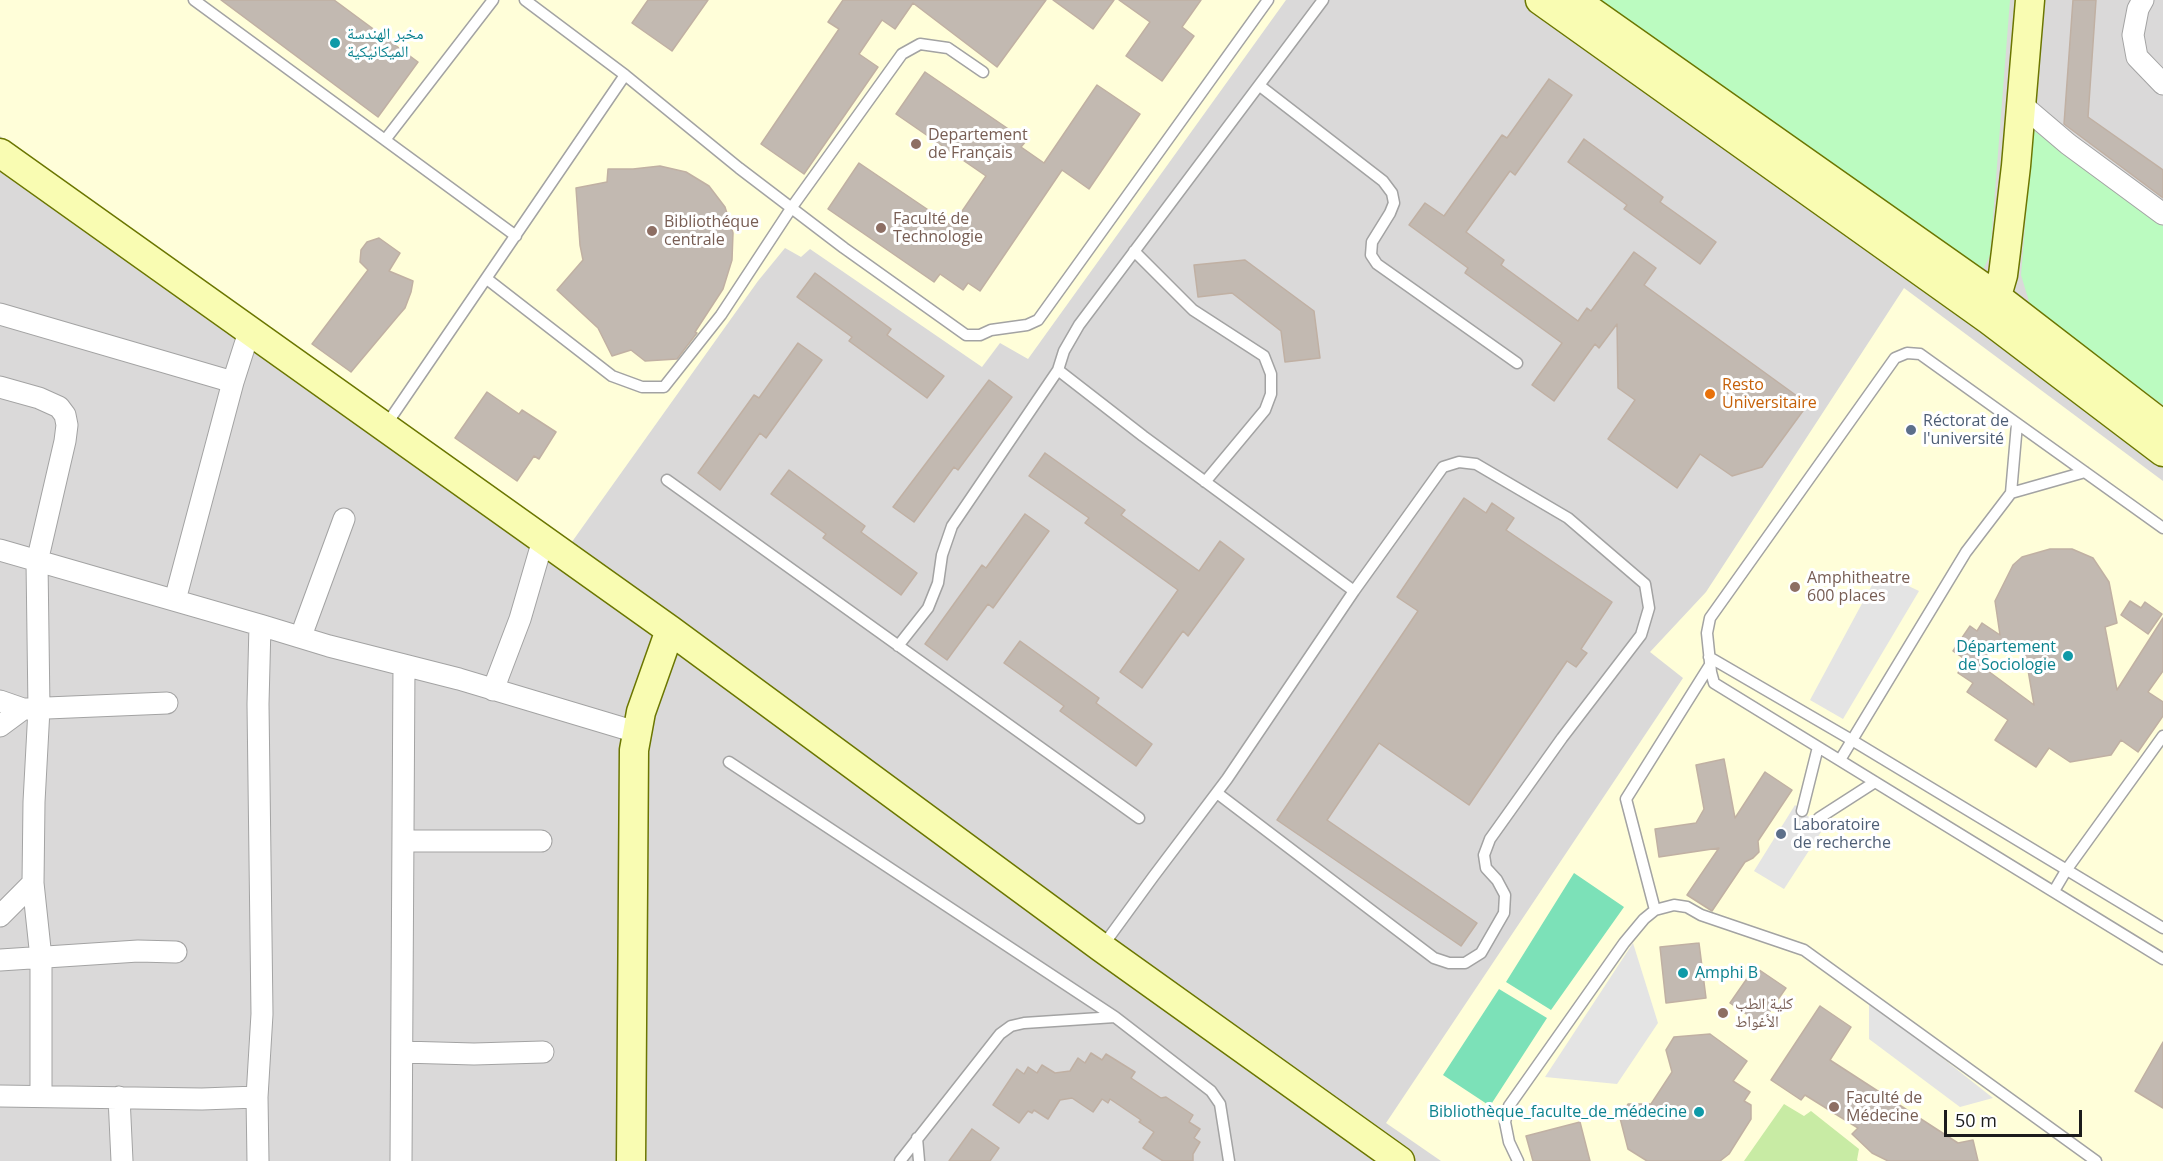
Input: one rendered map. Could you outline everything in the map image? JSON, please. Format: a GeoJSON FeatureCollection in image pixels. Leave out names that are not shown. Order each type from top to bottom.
{"type":"FeatureCollection","features":[{"type":"Feature","properties":{"kind":"street"},"geometry":{"type":"LineString","coordinates":[[1540,0],[2163,425]]}},
{"type":"Feature","properties":{"kind":"street"},"geometry":{"type":"LineString","coordinates":[[1575,0],[1993,309],[2163,452]]}},
{"type":"Feature","properties":{"kind":"street"},"geometry":{"type":"LineString","coordinates":[[1993,309],[2006,251],[2030,0]]}},
{"type":"Feature","properties":{"kind":"street"},"geometry":{"type":"LineString","coordinates":[[2143,0],[2138,9],[2133,35],[2137,57],[2163,84]]}},
{"type":"Feature","properties":{"kind":"street"},"geometry":{"type":"LineString","coordinates":[[2021,104],[2068,144],[2163,214]]}},
{"type":"Feature","properties":{"kind":"street"},"geometry":{"type":"LineString","coordinates":[[0,153],[670,630],[1102,948],[1400,1161]]}},
{"type":"Feature","properties":{"kind":"street"},"geometry":{"type":"LineString","coordinates":[[0,314],[233,381]]}},
{"type":"Feature","properties":{"kind":"street"},"geometry":{"type":"LineString","coordinates":[[175,600],[233,381],[249,332]]}},
{"type":"Feature","properties":{"kind":"street"},"geometry":{"type":"LineString","coordinates":[[0,387],[39,398],[59,407],[65,416],[67,425],[37,561],[31,709],[34,802],[33,883],[41,958],[41,1095]]}},
{"type":"Feature","properties":{"kind":"street"},"geometry":{"type":"LineString","coordinates":[[301,636],[344,519]]}},
{"type":"Feature","properties":{"kind":"street"},"geometry":{"type":"LineString","coordinates":[[493,690],[520,619],[543,540]]}},
{"type":"Feature","properties":{"kind":"street"},"geometry":{"type":"LineString","coordinates":[[0,550],[636,732]]}},
{"type":"Feature","properties":{"kind":"street"},"geometry":{"type":"LineString","coordinates":[[258,1161],[257,1097],[262,1014],[258,716],[260,625]]}},
{"type":"Feature","properties":{"kind":"street"},"geometry":{"type":"LineString","coordinates":[[631,1161],[633,774],[636,732],[670,630]]}},
{"type":"Feature","properties":{"kind":"street"},"geometry":{"type":"LineString","coordinates":[[401,1161],[404,665]]}},
{"type":"Feature","properties":{"kind":"street"},"geometry":{"type":"LineString","coordinates":[[0,701],[31,709],[167,703]]}},
{"type":"Feature","properties":{"kind":"street"},"geometry":{"type":"LineString","coordinates":[[0,726],[31,709]]}},
{"type":"Feature","properties":{"kind":"street"},"geometry":{"type":"LineString","coordinates":[[403,841],[541,841]]}},
{"type":"Feature","properties":{"kind":"street"},"geometry":{"type":"LineString","coordinates":[[0,916],[33,883]]}},
{"type":"Feature","properties":{"kind":"street"},"geometry":{"type":"LineString","coordinates":[[0,960],[138,951],[176,952]]}},
{"type":"Feature","properties":{"kind":"street"},"geometry":{"type":"LineString","coordinates":[[402,1052],[474,1054],[543,1052]]}},
{"type":"Feature","properties":{"kind":"street"},"geometry":{"type":"LineString","coordinates":[[0,1096],[41,1095],[202,1100],[257,1097]]}},
{"type":"Feature","properties":{"kind":"street"},"geometry":{"type":"LineString","coordinates":[[119,1097],[123,1161]]}},
{"type":"Feature","properties":{"kind":"lane"},"geometry":{"type":"LineString","coordinates":[[194,0],[516,236]]}},
{"type":"Feature","properties":{"kind":"lane"},"geometry":{"type":"LineString","coordinates":[[385,140],[493,0]]}},
{"type":"Feature","properties":{"kind":"lane"},"geometry":{"type":"LineString","coordinates":[[525,0],[625,75],[739,168],[844,248],[966,335],[980,335],[991,330],[1027,325],[1038,320],[1268,0]]}},
{"type":"Feature","properties":{"kind":"lane"},"geometry":{"type":"LineString","coordinates":[[898,646],[928,608],[938,583],[942,555],[952,526],[1059,370],[1064,351],[1079,326],[1323,0]]}},
{"type":"Feature","properties":{"kind":"lane"},"geometry":{"type":"LineString","coordinates":[[487,279],[612,375],[642,387],[664,387],[721,315],[792,207],[902,54],[920,44],[948,48],[983,72]]}},
{"type":"Feature","properties":{"kind":"lane"},"geometry":{"type":"LineString","coordinates":[[384,428],[625,75]]}},
{"type":"Feature","properties":{"kind":"lane"},"geometry":{"type":"LineString","coordinates":[[1260,86],[1383,181],[1392,193],[1394,203],[1390,213],[1372,242],[1371,255],[1377,264],[1517,363]]}},
{"type":"Feature","properties":{"kind":"lane"},"geometry":{"type":"LineString","coordinates":[[1134,251],[1193,310],[1264,356],[1271,374],[1271,394],[1265,410],[1205,482]]}},
{"type":"Feature","properties":{"kind":"lane"},"geometry":{"type":"LineString","coordinates":[[2163,528],[1920,354],[1907,353],[1895,358],[1710,618],[1707,633],[1709,661],[1714,683],[2163,959]]}},
{"type":"Feature","properties":{"kind":"lane"},"geometry":{"type":"LineString","coordinates":[[1059,370],[1143,436],[1354,591]]}},
{"type":"Feature","properties":{"kind":"lane"},"geometry":{"type":"LineString","coordinates":[[1840,760],[1850,740],[1966,552],[2011,493],[2017,424]]}},
{"type":"Feature","properties":{"kind":"lane"},"geometry":{"type":"LineString","coordinates":[[1102,948],[1216,793],[1354,591],[1443,466],[1459,462],[1476,464],[1568,518],[1645,584],[1649,608],[1641,635],[1562,738],[1490,840],[1484,855],[1486,868],[1497,880],[1505,895],[1504,913],[1481,953],[1465,963],[1449,963],[1434,957],[1216,793]]}},
{"type":"Feature","properties":{"kind":"lane"},"geometry":{"type":"LineString","coordinates":[[2011,493],[2085,472]]}},
{"type":"Feature","properties":{"kind":"lane"},"geometry":{"type":"LineString","coordinates":[[667,480],[1139,818]]}},
{"type":"Feature","properties":{"kind":"lane"},"geometry":{"type":"LineString","coordinates":[[1709,661],[1850,740],[2163,928]]}},
{"type":"Feature","properties":{"kind":"lane"},"geometry":{"type":"LineString","coordinates":[[1655,910],[1626,799],[1709,661]]}},
{"type":"Feature","properties":{"kind":"lane"},"geometry":{"type":"LineString","coordinates":[[2054,891],[2067,869],[2163,736]]}},
{"type":"Feature","properties":{"kind":"lane"},"geometry":{"type":"LineString","coordinates":[[1802,811],[1818,747]]}},
{"type":"Feature","properties":{"kind":"lane"},"geometry":{"type":"LineString","coordinates":[[729,762],[1115,1017],[1211,1091],[1220,1104],[1229,1161]]}},
{"type":"Feature","properties":{"kind":"lane"},"geometry":{"type":"LineString","coordinates":[[1819,818],[1875,782]]}},
{"type":"Feature","properties":{"kind":"lane"},"geometry":{"type":"LineString","coordinates":[[1518,1161],[1509,1142],[1505,1122],[1509,1106],[1624,943],[1644,919],[1655,910],[1674,905],[1688,907],[1701,915],[1804,950],[2096,1161]]}},
{"type":"Feature","properties":{"kind":"lane"},"geometry":{"type":"LineString","coordinates":[[900,1161],[1000,1034],[1011,1026],[1024,1023],[1115,1017]]}},
{"type":"Feature","properties":{"kind":"lane"},"geometry":{"type":"LineString","coordinates":[[917,1138],[919,1161]]}},
{"type":"Feature","properties":{"kind":"shaded area"},"geometry":{"type":"Polygon","coordinates":[[[0,0],[2163,0],[2163,1161],[0,1161],[0,0]]]}},
{"type":"Feature","properties":{"kind":"shaded area"},"geometry":{"type":"Polygon","coordinates":[[[0,0],[1286,0],[1028,359],[1000,343],[982,367],[810,249],[801,257],[785,248],[758,281],[569,546],[0,136],[0,0]]]}},
{"type":"Feature","properties":{"kind":"shaded area"},"geometry":{"type":"Polygon","coordinates":[[[1904,288],[2163,481],[2163,1161],[1441,1161],[1386,1123],[1683,678],[1650,652],[1706,592],[1904,288]]]}},
{"type":"Feature","properties":{"kind":"shaded area"},"geometry":{"type":"Polygon","coordinates":[[[1879,572],[1919,591],[1843,719],[1810,700],[1879,572]]]}},
{"type":"Feature","properties":{"kind":"shaded area"},"geometry":{"type":"Polygon","coordinates":[[[1795,805],[1823,829],[1784,889],[1754,871],[1795,805]]]}},
{"type":"Feature","properties":{"kind":"shaded area"},"geometry":{"type":"Polygon","coordinates":[[[1633,943],[1658,1023],[1617,1084],[1545,1077],[1633,943]]]}},
{"type":"Feature","properties":{"kind":"shaded area"},"geometry":{"type":"Polygon","coordinates":[[[1869,1000],[1993,1098],[1960,1107],[1869,1039],[1869,1000]]]}},
{"type":"Feature","properties":{"kind":"green space"},"geometry":{"type":"Polygon","coordinates":[[[1595,0],[2010,0],[1990,255],[1984,268],[1975,270],[1595,0]]]}},
{"type":"Feature","properties":{"kind":"green space"},"geometry":{"type":"Polygon","coordinates":[[[2033,130],[2163,226],[2163,405],[2031,308],[2021,275],[2033,130]]]}},
{"type":"Feature","properties":{"kind":"green space"},"geometry":{"type":"Polygon","coordinates":[[[1574,873],[1624,907],[1551,1010],[1506,982],[1574,873]]]}},
{"type":"Feature","properties":{"kind":"green space"},"geometry":{"type":"Polygon","coordinates":[[[1499,989],[1547,1018],[1490,1106],[1443,1075],[1499,989]]]}},
{"type":"Feature","properties":{"kind":"green space"},"geometry":{"type":"Polygon","coordinates":[[[1784,1104],[1804,1116],[1811,1111],[1859,1149],[1858,1161],[1744,1161],[1784,1104]]]}},
{"type":"Feature","properties":{"kind":"building","name":"مخبر الهندسة الميكانيكية"},"geometry":{"type":"Polygon","coordinates":[[[221,0],[334,0],[418,62],[378,117],[221,0]]]}},
{"type":"Feature","properties":{"kind":"building"},"geometry":{"type":"Polygon","coordinates":[[[648,0],[708,0],[672,51],[632,23],[648,0]]]}},
{"type":"Feature","properties":{"kind":"building"},"geometry":{"type":"Polygon","coordinates":[[[843,0],[1046,0],[997,67],[913,3],[895,29],[882,20],[859,54],[878,67],[804,174],[761,144],[839,29],[828,22],[843,0]]]}},
{"type":"Feature","properties":{"kind":"building"},"geometry":{"type":"Polygon","coordinates":[[[1053,0],[1114,0],[1093,29],[1053,0]]]}},
{"type":"Feature","properties":{"kind":"building"},"geometry":{"type":"Polygon","coordinates":[[[1119,0],[1201,0],[1182,27],[1194,36],[1162,81],[1126,56],[1150,22],[1119,0]]]}},
{"type":"Feature","properties":{"kind":"building"},"geometry":{"type":"Polygon","coordinates":[[[2073,0],[2096,0],[2088,117],[2163,170],[2163,198],[2064,124],[2073,0]]]}},
{"type":"Feature","properties":{"kind":"building"},"geometry":{"type":"Polygon","coordinates":[[[925,72],[1026,141],[1021,147],[1044,163],[1097,85],[1140,114],[1089,189],[1062,170],[980,291],[968,283],[963,290],[940,274],[934,282],[828,209],[859,163],[952,226],[986,176],[896,114],[925,72]]]}},
{"type":"Feature","properties":{"kind":"building"},"geometry":{"type":"Polygon","coordinates":[[[1549,79],[1572,95],[1515,175],[1510,171],[1466,232],[1504,260],[1501,265],[1578,321],[1587,308],[1591,311],[1634,252],[1656,268],[1644,285],[1808,404],[1762,467],[1732,476],[1700,454],[1677,488],[1608,439],[1635,400],[1618,388],[1617,324],[1599,348],[1595,344],[1554,401],[1532,385],[1562,343],[1465,273],[1468,268],[1409,225],[1425,203],[1444,216],[1502,135],[1507,138],[1549,79]]]}},
{"type":"Feature","properties":{"kind":"building"},"geometry":{"type":"Polygon","coordinates":[[[1584,139],[1663,197],[1660,202],[1716,242],[1700,264],[1624,209],[1627,205],[1568,162],[1584,139]]]}},
{"type":"Feature","properties":{"kind":"building"},"geometry":{"type":"Polygon","coordinates":[[[660,166],[686,172],[709,186],[725,207],[733,233],[732,260],[723,289],[695,332],[697,333],[677,359],[645,361],[631,350],[612,356],[598,328],[557,290],[583,260],[576,188],[607,182],[608,169],[660,166]]]}},
{"type":"Feature","properties":{"kind":"building"},"geometry":{"type":"Polygon","coordinates":[[[379,238],[400,253],[389,271],[413,281],[411,292],[405,308],[351,372],[312,344],[368,270],[360,262],[361,250],[367,242],[379,238]]]}},
{"type":"Feature","properties":{"kind":"building"},"geometry":{"type":"Polygon","coordinates":[[[1245,260],[1314,311],[1320,358],[1285,362],[1281,331],[1232,293],[1198,297],[1194,265],[1245,260]]]}},
{"type":"Feature","properties":{"kind":"building"},"geometry":{"type":"Polygon","coordinates":[[[815,273],[891,329],[887,335],[944,376],[927,398],[849,341],[852,337],[797,297],[815,273]]]}},
{"type":"Feature","properties":{"kind":"building"},"geometry":{"type":"Polygon","coordinates":[[[798,343],[822,360],[766,438],[760,433],[720,490],[698,473],[754,395],[759,398],[798,343]]]}},
{"type":"Feature","properties":{"kind":"building"},"geometry":{"type":"Polygon","coordinates":[[[989,380],[1012,397],[958,470],[954,467],[914,522],[893,507],[989,380]]]}},
{"type":"Feature","properties":{"kind":"building"},"geometry":{"type":"Polygon","coordinates":[[[487,392],[519,414],[522,410],[556,432],[539,459],[534,456],[517,481],[455,438],[487,392]]]}},
{"type":"Feature","properties":{"kind":"building"},"geometry":{"type":"Polygon","coordinates":[[[1045,453],[1125,510],[1121,515],[1199,571],[1220,541],[1244,559],[1188,636],[1183,631],[1142,688],[1120,672],[1178,590],[1085,523],[1089,518],[1029,476],[1045,453]]]}},
{"type":"Feature","properties":{"kind":"building"},"geometry":{"type":"Polygon","coordinates":[[[789,470],[865,526],[861,532],[917,573],[901,595],[823,538],[826,534],[771,494],[789,470]]]}},
{"type":"Feature","properties":{"kind":"building"},"geometry":{"type":"Polygon","coordinates":[[[1464,498],[1486,513],[1492,503],[1514,518],[1506,530],[1612,602],[1581,649],[1587,653],[1576,667],[1567,661],[1469,805],[1379,743],[1327,820],[1477,923],[1461,946],[1277,820],[1418,611],[1397,597],[1464,498]]]}},
{"type":"Feature","properties":{"kind":"building"},"geometry":{"type":"Polygon","coordinates":[[[1025,514],[1049,531],[993,608],[988,604],[947,660],[925,644],[982,565],[986,568],[1025,514]]]}},
{"type":"Feature","properties":{"kind":"building","name":"Département de Sociologie"},"geometry":{"type":"Polygon","coordinates":[[[2050,549],[2072,549],[2093,558],[2109,582],[2117,623],[2105,627],[2117,690],[2163,618],[2163,671],[2148,692],[2163,702],[2163,716],[2138,752],[2121,740],[2111,755],[2070,762],[2049,748],[2036,767],[1995,740],[2008,720],[1967,692],[1973,683],[1958,673],[1966,660],[1953,651],[1970,626],[1977,631],[1982,623],[2000,635],[1995,601],[2013,565],[2022,557],[2050,549]],[[2023,641],[1994,645],[1980,665],[2034,705],[2023,641]]]}},
{"type":"Feature","properties":{"kind":"building"},"geometry":{"type":"Polygon","coordinates":[[[2130,601],[2141,608],[2145,602],[2162,614],[2148,634],[2121,615],[2130,601]]]}},
{"type":"Feature","properties":{"kind":"building"},"geometry":{"type":"Polygon","coordinates":[[[1020,641],[1099,698],[1096,703],[1152,744],[1136,766],[1060,711],[1064,706],[1004,663],[1020,641]]]}},
{"type":"Feature","properties":{"kind":"building"},"geometry":{"type":"Polygon","coordinates":[[[1724,759],[1735,818],[1765,772],[1792,790],[1758,841],[1759,852],[1745,862],[1712,911],[1687,895],[1719,848],[1659,857],[1655,829],[1696,823],[1704,809],[1696,765],[1724,759]]]}},
{"type":"Feature","properties":{"kind":"building","name":"Amphi B"},"geometry":{"type":"Polygon","coordinates":[[[1699,943],[1706,998],[1666,1003],[1660,947],[1699,943]]]}},
{"type":"Feature","properties":{"kind":"building"},"geometry":{"type":"Polygon","coordinates":[[[1755,967],[1786,988],[1761,1024],[1730,1003],[1755,967]]]}},
{"type":"Feature","properties":{"kind":"building"},"geometry":{"type":"Polygon","coordinates":[[[1820,1006],[1851,1027],[1830,1060],[1958,1143],[1973,1140],[1978,1161],[1888,1161],[1872,1153],[1852,1134],[1858,1128],[1805,1095],[1801,1100],[1771,1080],[1820,1006]]]}},
{"type":"Feature","properties":{"kind":"building","name":"Bibliothèque_faculte_de_médecine"},"geometry":{"type":"Polygon","coordinates":[[[1710,1034],[1747,1061],[1733,1081],[1750,1092],[1744,1101],[1751,1105],[1751,1119],[1729,1154],[1720,1161],[1647,1161],[1628,1149],[1620,1118],[1628,1104],[1651,1104],[1672,1072],[1666,1050],[1674,1037],[1710,1034]]]}},
{"type":"Feature","properties":{"kind":"building"},"geometry":{"type":"Polygon","coordinates":[[[2163,1042],[2163,1108],[2135,1091],[2163,1042]]]}},
{"type":"Feature","properties":{"kind":"building"},"geometry":{"type":"Polygon","coordinates":[[[1091,1053],[1102,1060],[1106,1054],[1135,1072],[1131,1078],[1161,1098],[1166,1097],[1193,1115],[1189,1122],[1200,1129],[1194,1138],[1200,1142],[1193,1154],[1193,1161],[1163,1161],[1143,1148],[1154,1132],[1139,1122],[1141,1120],[1110,1099],[1108,1103],[1102,1099],[1093,1112],[1072,1098],[1060,1100],[1048,1119],[1034,1110],[1032,1113],[1028,1111],[1019,1123],[993,1105],[1017,1069],[1024,1074],[1028,1067],[1037,1073],[1042,1065],[1055,1073],[1070,1071],[1078,1058],[1085,1063],[1091,1053]]]}},
{"type":"Feature","properties":{"kind":"building"},"geometry":{"type":"Polygon","coordinates":[[[1580,1122],[1590,1161],[1533,1161],[1526,1136],[1580,1122]]]}},
{"type":"Feature","properties":{"kind":"building"},"geometry":{"type":"Polygon","coordinates":[[[972,1129],[999,1148],[990,1161],[949,1161],[972,1129]]]}},
{"type":"Feature","properties":{"kind":"place","name":"مخبر الهندسة الميكانيكية"},"geometry":{"type":"Point","coordinates":[335,43]}},
{"type":"Feature","properties":{"kind":"place","name":"Departement de Français"},"geometry":{"type":"Point","coordinates":[916,144]}},
{"type":"Feature","properties":{"kind":"place","name":"Faculté de Technologie"},"geometry":{"type":"Point","coordinates":[881,228]}},
{"type":"Feature","properties":{"kind":"place","name":"Bibliothéque centrale"},"geometry":{"type":"Point","coordinates":[652,231]}},
{"type":"Feature","properties":{"kind":"place","name":"Resto Universitaire"},"geometry":{"type":"Point","coordinates":[1710,394]}},
{"type":"Feature","properties":{"kind":"place","name":"Réctorat de l'université"},"geometry":{"type":"Point","coordinates":[1911,430]}},
{"type":"Feature","properties":{"kind":"place","name":"Amphitheatre 600 places"},"geometry":{"type":"Point","coordinates":[1795,587]}},
{"type":"Feature","properties":{"kind":"place","name":"Département de Sociologie"},"geometry":{"type":"Point","coordinates":[2068,656]}},
{"type":"Feature","properties":{"kind":"place","name":"Laboratoire de recherche"},"geometry":{"type":"Point","coordinates":[1781,834]}},
{"type":"Feature","properties":{"kind":"place","name":"Amphi B"},"geometry":{"type":"Point","coordinates":[1683,973]}},
{"type":"Feature","properties":{"kind":"place","name":"كلية الطب الأغواط"},"geometry":{"type":"Point","coordinates":[1723,1013]}},
{"type":"Feature","properties":{"kind":"place","name":"Faculté de Médecine"},"geometry":{"type":"Point","coordinates":[1834,1107]}},
{"type":"Feature","properties":{"kind":"place","name":"Bibliothèque_faculte_de_médecine"},"geometry":{"type":"Point","coordinates":[1699,1112]}}]}
